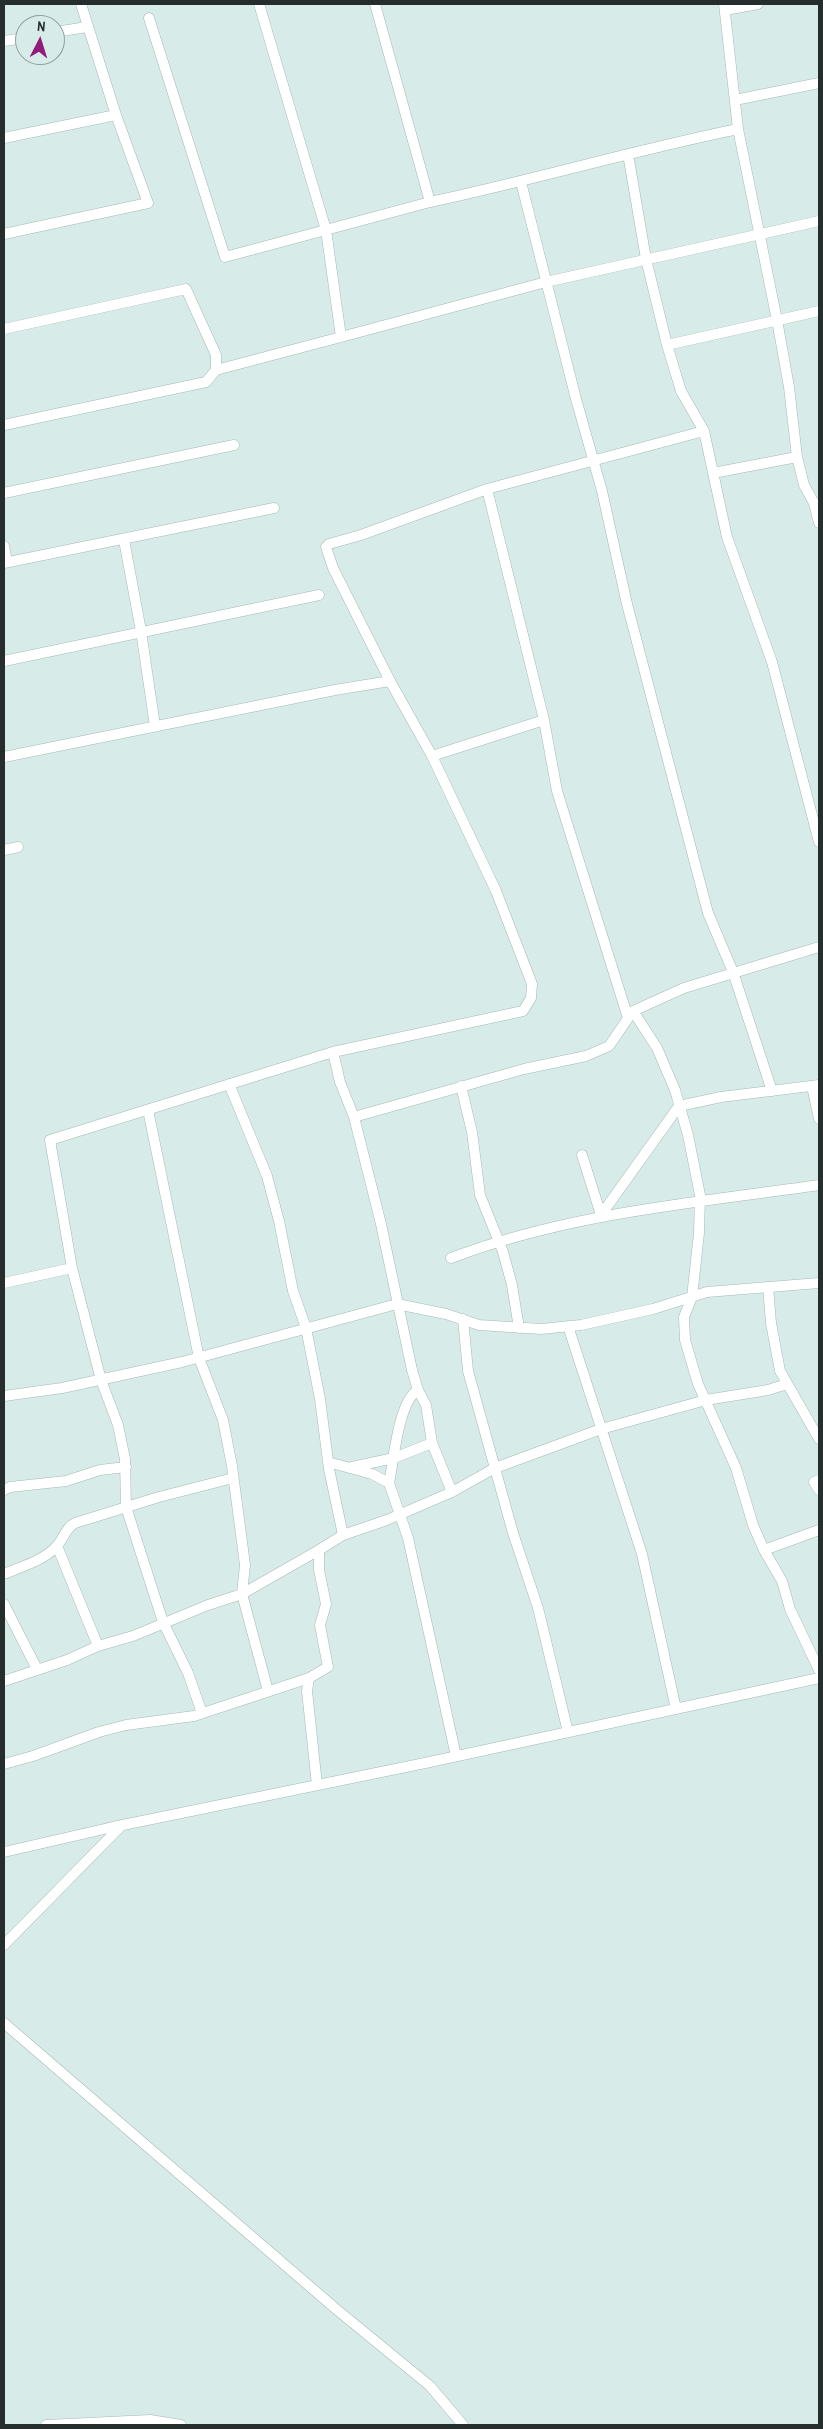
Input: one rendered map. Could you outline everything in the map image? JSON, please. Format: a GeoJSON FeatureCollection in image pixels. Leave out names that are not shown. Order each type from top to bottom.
{"type":"FeatureCollection","features":[{"type":"Feature","properties":{"kind":"street"},"geometry":{"type":"LineString","coordinates":[[4,234],[148,203],[116,115],[81,4]]}},
{"type":"Feature","properties":{"kind":"street"},"geometry":{"type":"LineString","coordinates":[[259,4],[326,230],[341,337]]}},
{"type":"Feature","properties":{"kind":"street"},"geometry":{"type":"LineString","coordinates":[[375,4],[430,202]]}},
{"type":"Feature","properties":{"kind":"street"},"geometry":{"type":"LineString","coordinates":[[758,4],[724,7],[738,129],[777,320],[789,387],[797,457],[804,485],[816,502],[819,523]]}},
{"type":"Feature","properties":{"kind":"street"},"geometry":{"type":"LineString","coordinates":[[149,18],[225,257],[430,202],[521,182],[628,154],[738,129]]}},
{"type":"Feature","properties":{"kind":"street"},"geometry":{"type":"LineString","coordinates":[[65,30],[87,27]]}},
{"type":"Feature","properties":{"kind":"street"},"geometry":{"type":"LineString","coordinates":[[735,100],[819,84]]}},
{"type":"Feature","properties":{"kind":"street"},"geometry":{"type":"LineString","coordinates":[[4,138],[116,115]]}},
{"type":"Feature","properties":{"kind":"street"},"geometry":{"type":"LineString","coordinates":[[628,154],[646,259],[667,345],[681,391],[704,431],[727,537],[772,662],[819,842]]}},
{"type":"Feature","properties":{"kind":"street"},"geometry":{"type":"LineString","coordinates":[[521,182],[592,460],[602,491],[626,604],[708,913],[733,972],[772,1090]]}},
{"type":"Feature","properties":{"kind":"street"},"geometry":{"type":"LineString","coordinates":[[4,424],[206,382],[216,370],[546,282],[758,233],[819,221]]}},
{"type":"Feature","properties":{"kind":"street"},"geometry":{"type":"LineString","coordinates":[[4,329],[186,289],[216,355],[216,370]]}},
{"type":"Feature","properties":{"kind":"street"},"geometry":{"type":"LineString","coordinates":[[667,345],[819,311]]}},
{"type":"Feature","properties":{"kind":"street"},"geometry":{"type":"LineString","coordinates":[[202,1713],[188,1673],[163,1622],[126,1507],[126,1467],[118,1425],[101,1380],[72,1268],[50,1140],[333,1052],[523,1011],[531,998],[532,984],[496,891],[432,756],[390,682],[334,568],[326,547],[329,544],[361,535],[487,489],[704,431]]}},
{"type":"Feature","properties":{"kind":"street"},"geometry":{"type":"LineString","coordinates":[[4,493],[234,445]]}},
{"type":"Feature","properties":{"kind":"street"},"geometry":{"type":"LineString","coordinates":[[713,473],[797,457]]}},
{"type":"Feature","properties":{"kind":"street"},"geometry":{"type":"LineString","coordinates":[[487,489],[544,720],[557,791],[631,1014],[657,1048],[680,1106],[688,1135],[700,1202],[699,1233],[692,1297],[684,1317],[685,1340],[698,1384],[736,1468],[753,1525],[764,1550],[782,1581],[790,1609],[819,1670]]}},
{"type":"Feature","properties":{"kind":"street"},"geometry":{"type":"LineString","coordinates":[[4,546],[5,563],[274,508]]}},
{"type":"Feature","properties":{"kind":"street"},"geometry":{"type":"LineString","coordinates":[[124,540],[141,632],[155,726]]}},
{"type":"Feature","properties":{"kind":"street"},"geometry":{"type":"LineString","coordinates":[[4,661],[319,595]]}},
{"type":"Feature","properties":{"kind":"street"},"geometry":{"type":"LineString","coordinates":[[4,757],[335,690],[390,682]]}},
{"type":"Feature","properties":{"kind":"street"},"geometry":{"type":"LineString","coordinates":[[432,756],[544,720]]}},
{"type":"Feature","properties":{"kind":"street"},"geometry":{"type":"LineString","coordinates":[[4,850],[18,847]]}},
{"type":"Feature","properties":{"kind":"street"},"geometry":{"type":"LineString","coordinates":[[354,1117],[461,1086],[586,1056],[609,1046],[631,1014],[684,988],[819,947]]}},
{"type":"Feature","properties":{"kind":"street"},"geometry":{"type":"LineString","coordinates":[[333,1052],[340,1082],[354,1117],[381,1224],[397,1304],[418,1390],[426,1405],[432,1443],[452,1492]]}},
{"type":"Feature","properties":{"kind":"street"},"geometry":{"type":"LineString","coordinates":[[229,1084],[267,1176],[279,1221],[293,1291],[306,1328],[320,1399],[328,1462],[343,1535]]}},
{"type":"Feature","properties":{"kind":"street"},"geometry":{"type":"LineString","coordinates":[[461,1086],[472,1132],[480,1195],[498,1240],[512,1285],[520,1328]]}},
{"type":"Feature","properties":{"kind":"street"},"geometry":{"type":"LineString","coordinates":[[601,1215],[680,1106],[721,1097],[816,1086],[819,1119]]}},
{"type":"Feature","properties":{"kind":"street"},"geometry":{"type":"LineString","coordinates":[[148,1110],[199,1358],[223,1420],[233,1478],[244,1566],[242,1594],[268,1691]]}},
{"type":"Feature","properties":{"kind":"street"},"geometry":{"type":"LineString","coordinates":[[582,1155],[601,1215]]}},
{"type":"Feature","properties":{"kind":"street"},"geometry":{"type":"LineString","coordinates":[[451,1258],[498,1240],[601,1215],[819,1185]]}},
{"type":"Feature","properties":{"kind":"street"},"geometry":{"type":"LineString","coordinates":[[4,1283],[72,1268]]}},
{"type":"Feature","properties":{"kind":"street"},"geometry":{"type":"LineString","coordinates":[[4,1396],[101,1380],[199,1358],[397,1304],[463,1318],[479,1325],[520,1328],[568,1326],[653,1309],[707,1292],[819,1283]]}},
{"type":"Feature","properties":{"kind":"street"},"geometry":{"type":"LineString","coordinates":[[768,1287],[771,1323],[780,1370],[819,1439]]}},
{"type":"Feature","properties":{"kind":"street"},"geometry":{"type":"LineString","coordinates":[[463,1318],[468,1371],[513,1533],[538,1608],[568,1732]]}},
{"type":"Feature","properties":{"kind":"street"},"geometry":{"type":"LineString","coordinates":[[568,1326],[642,1554],[676,1709]]}},
{"type":"Feature","properties":{"kind":"street"},"geometry":{"type":"LineString","coordinates":[[4,1681],[67,1660],[98,1646],[133,1636],[163,1622],[242,1594],[343,1535],[452,1492],[494,1468],[601,1428],[706,1400],[768,1390],[787,1384]]}},
{"type":"Feature","properties":{"kind":"street"},"geometry":{"type":"LineString","coordinates":[[418,1390],[411,1394],[403,1411],[389,1483],[410,1548],[456,1756]]}},
{"type":"Feature","properties":{"kind":"street"},"geometry":{"type":"LineString","coordinates":[[349,1468],[394,1458],[432,1443]]}},
{"type":"Feature","properties":{"kind":"street"},"geometry":{"type":"LineString","coordinates":[[328,1462],[389,1483]]}},
{"type":"Feature","properties":{"kind":"street"},"geometry":{"type":"LineString","coordinates":[[4,1490],[10,1487],[66,1481],[100,1470],[126,1467]]}},
{"type":"Feature","properties":{"kind":"street"},"geometry":{"type":"LineString","coordinates":[[818,1484],[819,1471]]}},
{"type":"Feature","properties":{"kind":"street"},"geometry":{"type":"LineString","coordinates":[[4,1574],[38,1561],[57,1546],[69,1526],[126,1507],[233,1478]]}},
{"type":"Feature","properties":{"kind":"street"},"geometry":{"type":"LineString","coordinates":[[764,1550],[819,1530]]}},
{"type":"Feature","properties":{"kind":"street"},"geometry":{"type":"LineString","coordinates":[[57,1546],[98,1646]]}},
{"type":"Feature","properties":{"kind":"street"},"geometry":{"type":"LineString","coordinates":[[4,1764],[33,1756],[99,1732],[126,1725],[202,1713],[309,1678],[328,1667],[320,1625],[326,1604],[319,1570],[319,1550]]}},
{"type":"Feature","properties":{"kind":"street"},"geometry":{"type":"LineString","coordinates":[[4,1604],[37,1669]]}},
{"type":"Feature","properties":{"kind":"street"},"geometry":{"type":"LineString","coordinates":[[309,1678],[308,1692],[318,1785]]}},
{"type":"Feature","properties":{"kind":"street"},"geometry":{"type":"LineString","coordinates":[[4,1852],[122,1825],[819,1678]]}},
{"type":"Feature","properties":{"kind":"street"},"geometry":{"type":"LineString","coordinates":[[4,1945],[122,1825]]}},
{"type":"Feature","properties":{"kind":"street"},"geometry":{"type":"LineString","coordinates":[[4,2023],[336,2309],[430,2386],[463,2425]]}},
{"type":"Feature","properties":{"kind":"street"},"geometry":{"type":"LineString","coordinates":[[46,2425],[150,2420],[181,2425]]}}]}
